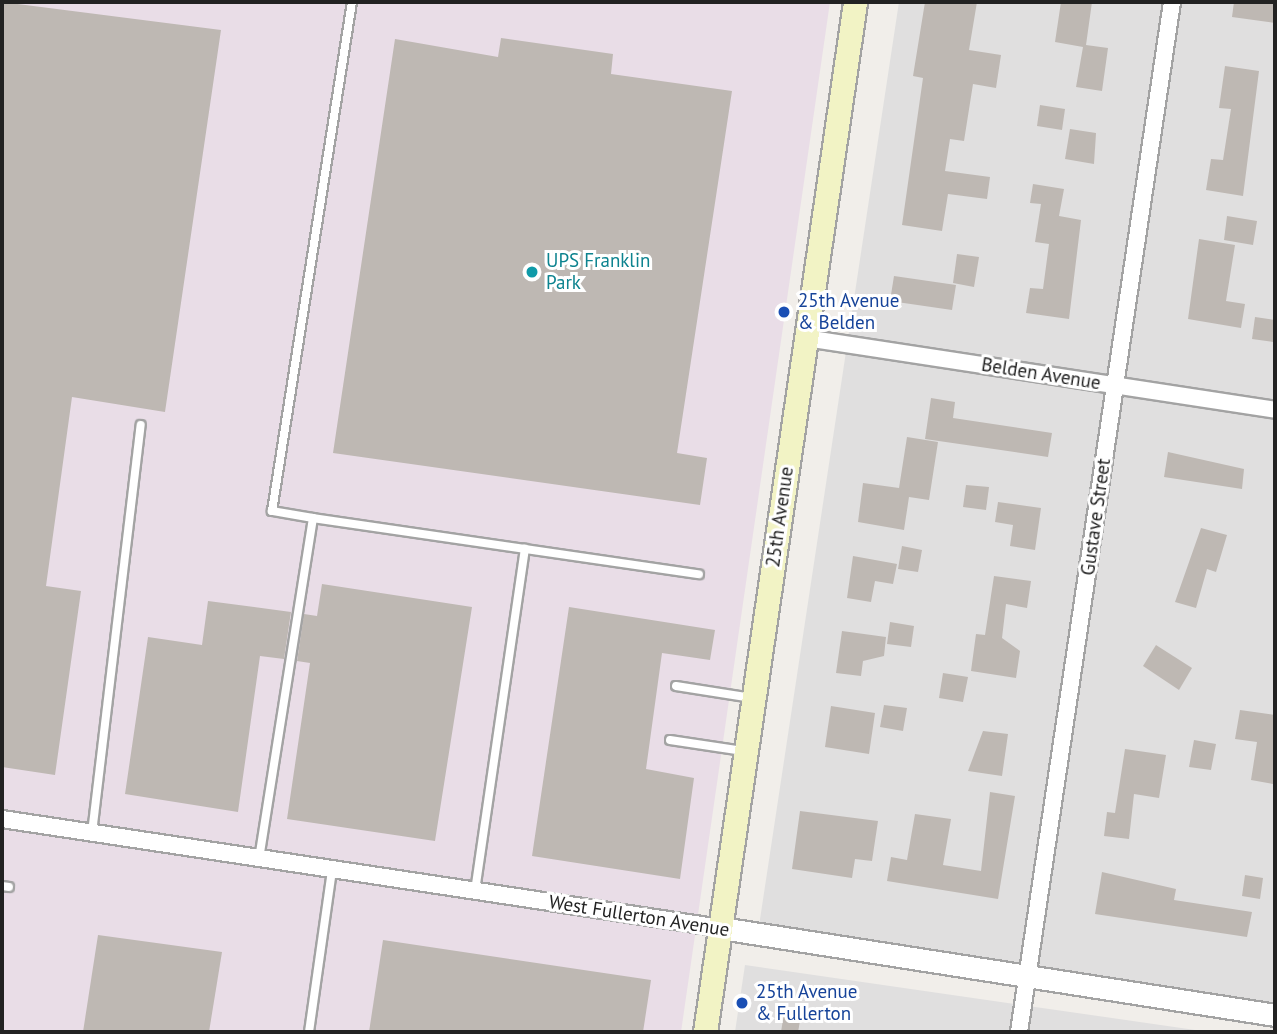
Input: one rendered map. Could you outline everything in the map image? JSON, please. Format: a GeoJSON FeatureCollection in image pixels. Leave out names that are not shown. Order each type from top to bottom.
{"type":"FeatureCollection","features":[{"type":"Feature","properties":{"kind":"main road","name":"25th Avenue"},"geometry":{"type":"LineString","coordinates":[[705,1032],[855,2]]}},
{"type":"Feature","properties":{"kind":"street","name":"Gustave Street"},"geometry":{"type":"LineString","coordinates":[[1019,1032],[1171,2]]}},
{"type":"Feature","properties":{"kind":"street","name":"Belden Avenue"},"geometry":{"type":"LineString","coordinates":[[806,338],[1275,410]]}},
{"type":"Feature","properties":{"kind":"street","name":"West Fullerton Avenue"},"geometry":{"type":"LineString","coordinates":[[2,819],[1275,1015]]}},
{"type":"Feature","properties":{"kind":"lane"},"geometry":{"type":"LineString","coordinates":[[352,2],[272,511],[699,574]]}},
{"type":"Feature","properties":{"kind":"lane"},"geometry":{"type":"LineString","coordinates":[[92,833],[141,425]]}},
{"type":"Feature","properties":{"kind":"lane"},"geometry":{"type":"LineString","coordinates":[[259,859],[313,518]]}},
{"type":"Feature","properties":{"kind":"lane"},"geometry":{"type":"LineString","coordinates":[[475,891],[525,549]]}},
{"type":"Feature","properties":{"kind":"lane"},"geometry":{"type":"LineString","coordinates":[[676,686],[754,698]]}},
{"type":"Feature","properties":{"kind":"lane"},"geometry":{"type":"LineString","coordinates":[[670,740],[746,751]]}},
{"type":"Feature","properties":{"kind":"lane"},"geometry":{"type":"LineString","coordinates":[[309,1032],[332,870]]}},
{"type":"Feature","properties":{"kind":"shaded area"},"geometry":{"type":"Polygon","coordinates":[[[2,2],[830,2],[681,1032],[2,1032],[2,2]]]}},
{"type":"Feature","properties":{"kind":"shaded area"},"geometry":{"type":"Polygon","coordinates":[[[899,2],[1275,2],[1275,1004],[759,926],[899,2]]]}},
{"type":"Feature","properties":{"kind":"shaded area"},"geometry":{"type":"Polygon","coordinates":[[[745,965],[1209,1032],[735,1032],[745,965]]]}},
{"type":"Feature","properties":{"kind":"building"},"geometry":{"type":"Polygon","coordinates":[[[2,2],[221,30],[165,412],[72,397],[46,586],[81,591],[55,775],[2,767],[2,2]]]}},
{"type":"Feature","properties":{"kind":"building"},"geometry":{"type":"Polygon","coordinates":[[[925,2],[977,2],[969,50],[1001,55],[996,88],[973,84],[964,141],[950,139],[945,171],[990,177],[987,199],[948,194],[942,231],[902,225],[923,78],[913,76],[925,2]]]}},
{"type":"Feature","properties":{"kind":"building"},"geometry":{"type":"Polygon","coordinates":[[[1061,2],[1092,2],[1086,45],[1108,48],[1102,91],[1076,87],[1083,47],[1055,42],[1061,2]]]}},
{"type":"Feature","properties":{"kind":"building"},"geometry":{"type":"Polygon","coordinates":[[[1234,2],[1275,2],[1275,23],[1232,17],[1234,2]]]}},
{"type":"Feature","properties":{"kind":"building","name":"UPS Franklin Park"},"geometry":{"type":"Polygon","coordinates":[[[501,38],[613,54],[611,74],[732,91],[677,453],[707,458],[700,505],[333,453],[395,39],[498,57],[501,38]]]}},
{"type":"Feature","properties":{"kind":"building"},"geometry":{"type":"Polygon","coordinates":[[[1225,66],[1259,71],[1243,196],[1206,190],[1211,159],[1223,160],[1231,109],[1219,108],[1225,66]]]}},
{"type":"Feature","properties":{"kind":"building"},"geometry":{"type":"Polygon","coordinates":[[[1040,105],[1065,109],[1062,130],[1037,126],[1040,105]]]}},
{"type":"Feature","properties":{"kind":"building"},"geometry":{"type":"Polygon","coordinates":[[[1070,129],[1096,133],[1094,164],[1065,159],[1070,129]]]}},
{"type":"Feature","properties":{"kind":"building"},"geometry":{"type":"Polygon","coordinates":[[[1033,184],[1064,189],[1059,216],[1081,220],[1069,319],[1026,313],[1030,288],[1043,289],[1049,244],[1035,242],[1041,204],[1030,203],[1033,184]]]}},
{"type":"Feature","properties":{"kind":"building"},"geometry":{"type":"Polygon","coordinates":[[[1227,216],[1257,221],[1253,245],[1224,240],[1227,216]]]}},
{"type":"Feature","properties":{"kind":"building"},"geometry":{"type":"Polygon","coordinates":[[[1199,239],[1235,245],[1226,301],[1245,304],[1241,328],[1188,319],[1199,239]]]}},
{"type":"Feature","properties":{"kind":"building"},"geometry":{"type":"Polygon","coordinates":[[[957,254],[979,257],[974,287],[953,283],[957,254]]]}},
{"type":"Feature","properties":{"kind":"building"},"geometry":{"type":"Polygon","coordinates":[[[894,276],[956,285],[952,310],[890,301],[894,276]]]}},
{"type":"Feature","properties":{"kind":"building"},"geometry":{"type":"Polygon","coordinates":[[[1255,317],[1275,320],[1273,342],[1252,339],[1255,317]]]}},
{"type":"Feature","properties":{"kind":"building"},"geometry":{"type":"Polygon","coordinates":[[[931,398],[955,402],[953,418],[1052,433],[1048,457],[925,439],[931,398]]]}},
{"type":"Feature","properties":{"kind":"building"},"geometry":{"type":"Polygon","coordinates":[[[907,437],[938,442],[929,500],[909,497],[904,530],[858,522],[863,483],[899,488],[907,437]]]}},
{"type":"Feature","properties":{"kind":"building"},"geometry":{"type":"Polygon","coordinates":[[[1168,452],[1244,469],[1242,489],[1164,477],[1168,452]]]}},
{"type":"Feature","properties":{"kind":"building"},"geometry":{"type":"Polygon","coordinates":[[[966,485],[989,487],[986,510],[963,507],[966,485]]]}},
{"type":"Feature","properties":{"kind":"building"},"geometry":{"type":"Polygon","coordinates":[[[998,502],[1041,508],[1035,550],[1010,546],[1013,525],[995,522],[998,502]]]}},
{"type":"Feature","properties":{"kind":"building"},"geometry":{"type":"Polygon","coordinates":[[[1201,528],[1227,535],[1216,572],[1207,569],[1196,608],[1175,602],[1201,528]]]}},
{"type":"Feature","properties":{"kind":"building"},"geometry":{"type":"Polygon","coordinates":[[[902,546],[922,550],[918,572],[898,569],[902,546]]]}},
{"type":"Feature","properties":{"kind":"building"},"geometry":{"type":"Polygon","coordinates":[[[853,556],[897,564],[893,584],[875,581],[871,602],[847,598],[853,556]]]}},
{"type":"Feature","properties":{"kind":"building"},"geometry":{"type":"Polygon","coordinates":[[[994,576],[1031,581],[1027,608],[1006,604],[1002,638],[1020,651],[1016,678],[971,671],[976,634],[985,635],[994,576]]]}},
{"type":"Feature","properties":{"kind":"building"},"geometry":{"type":"Polygon","coordinates":[[[322,584],[472,607],[435,841],[287,819],[310,663],[297,661],[304,614],[317,616],[322,584]]]}},
{"type":"Feature","properties":{"kind":"building"},"geometry":{"type":"Polygon","coordinates":[[[208,601],[291,612],[284,659],[260,656],[238,812],[125,794],[148,637],[202,645],[208,601]]]}},
{"type":"Feature","properties":{"kind":"building"},"geometry":{"type":"Polygon","coordinates":[[[569,607],[715,630],[710,660],[662,653],[646,769],[694,778],[680,879],[532,856],[569,607]]]}},
{"type":"Feature","properties":{"kind":"building"},"geometry":{"type":"Polygon","coordinates":[[[890,622],[914,626],[911,647],[887,644],[890,622]]]}},
{"type":"Feature","properties":{"kind":"building"},"geometry":{"type":"Polygon","coordinates":[[[842,631],[886,637],[884,656],[863,661],[861,676],[836,673],[842,631]]]}},
{"type":"Feature","properties":{"kind":"building"},"geometry":{"type":"Polygon","coordinates":[[[1156,645],[1192,668],[1179,690],[1143,666],[1156,645]]]}},
{"type":"Feature","properties":{"kind":"building"},"geometry":{"type":"Polygon","coordinates":[[[943,673],[968,677],[963,702],[939,698],[943,673]]]}},
{"type":"Feature","properties":{"kind":"building"},"geometry":{"type":"Polygon","coordinates":[[[884,705],[907,708],[903,731],[880,727],[884,705]]]}},
{"type":"Feature","properties":{"kind":"building"},"geometry":{"type":"Polygon","coordinates":[[[831,706],[875,713],[869,754],[825,747],[831,706]]]}},
{"type":"Feature","properties":{"kind":"building"},"geometry":{"type":"Polygon","coordinates":[[[1240,710],[1275,715],[1273,784],[1251,780],[1257,742],[1235,739],[1240,710]]]}},
{"type":"Feature","properties":{"kind":"building"},"geometry":{"type":"Polygon","coordinates":[[[983,731],[1008,734],[1002,776],[968,771],[983,731]]]}},
{"type":"Feature","properties":{"kind":"building"},"geometry":{"type":"Polygon","coordinates":[[[1194,740],[1216,744],[1211,770],[1189,767],[1194,740]]]}},
{"type":"Feature","properties":{"kind":"building"},"geometry":{"type":"Polygon","coordinates":[[[1125,749],[1166,755],[1159,798],[1134,794],[1129,839],[1104,836],[1107,812],[1115,813],[1125,749]]]}},
{"type":"Feature","properties":{"kind":"building"},"geometry":{"type":"Polygon","coordinates":[[[990,792],[1015,796],[998,899],[887,881],[891,857],[907,860],[915,814],[951,819],[943,865],[981,871],[990,792]]]}},
{"type":"Feature","properties":{"kind":"building"},"geometry":{"type":"Polygon","coordinates":[[[800,811],[878,821],[872,861],[855,859],[852,878],[792,869],[800,811]]]}},
{"type":"Feature","properties":{"kind":"building"},"geometry":{"type":"Polygon","coordinates":[[[1102,872],[1176,889],[1174,900],[1252,912],[1247,937],[1095,914],[1102,872]]]}},
{"type":"Feature","properties":{"kind":"building"},"geometry":{"type":"Polygon","coordinates":[[[1245,875],[1263,878],[1260,899],[1242,896],[1245,875]]]}},
{"type":"Feature","properties":{"kind":"building"},"geometry":{"type":"Polygon","coordinates":[[[98,935],[222,952],[209,1032],[83,1032],[98,935]]]}},
{"type":"Feature","properties":{"kind":"building"},"geometry":{"type":"Polygon","coordinates":[[[383,940],[651,980],[643,1032],[369,1032],[383,940]]]}},
{"type":"Feature","properties":{"kind":"building"},"geometry":{"type":"Polygon","coordinates":[[[785,1007],[802,1010],[798,1032],[781,1032],[785,1007]]]}},
{"type":"Feature","properties":{"kind":"place","name":"UPS Franklin Park"},"geometry":{"type":"Point","coordinates":[532,272]}},
{"type":"Feature","properties":{"kind":"place","name":"25th Avenue & Belden"},"geometry":{"type":"Point","coordinates":[784,312]}},
{"type":"Feature","properties":{"kind":"place","name":"25th Avenue & Fullerton"},"geometry":{"type":"Point","coordinates":[742,1003]}}]}
